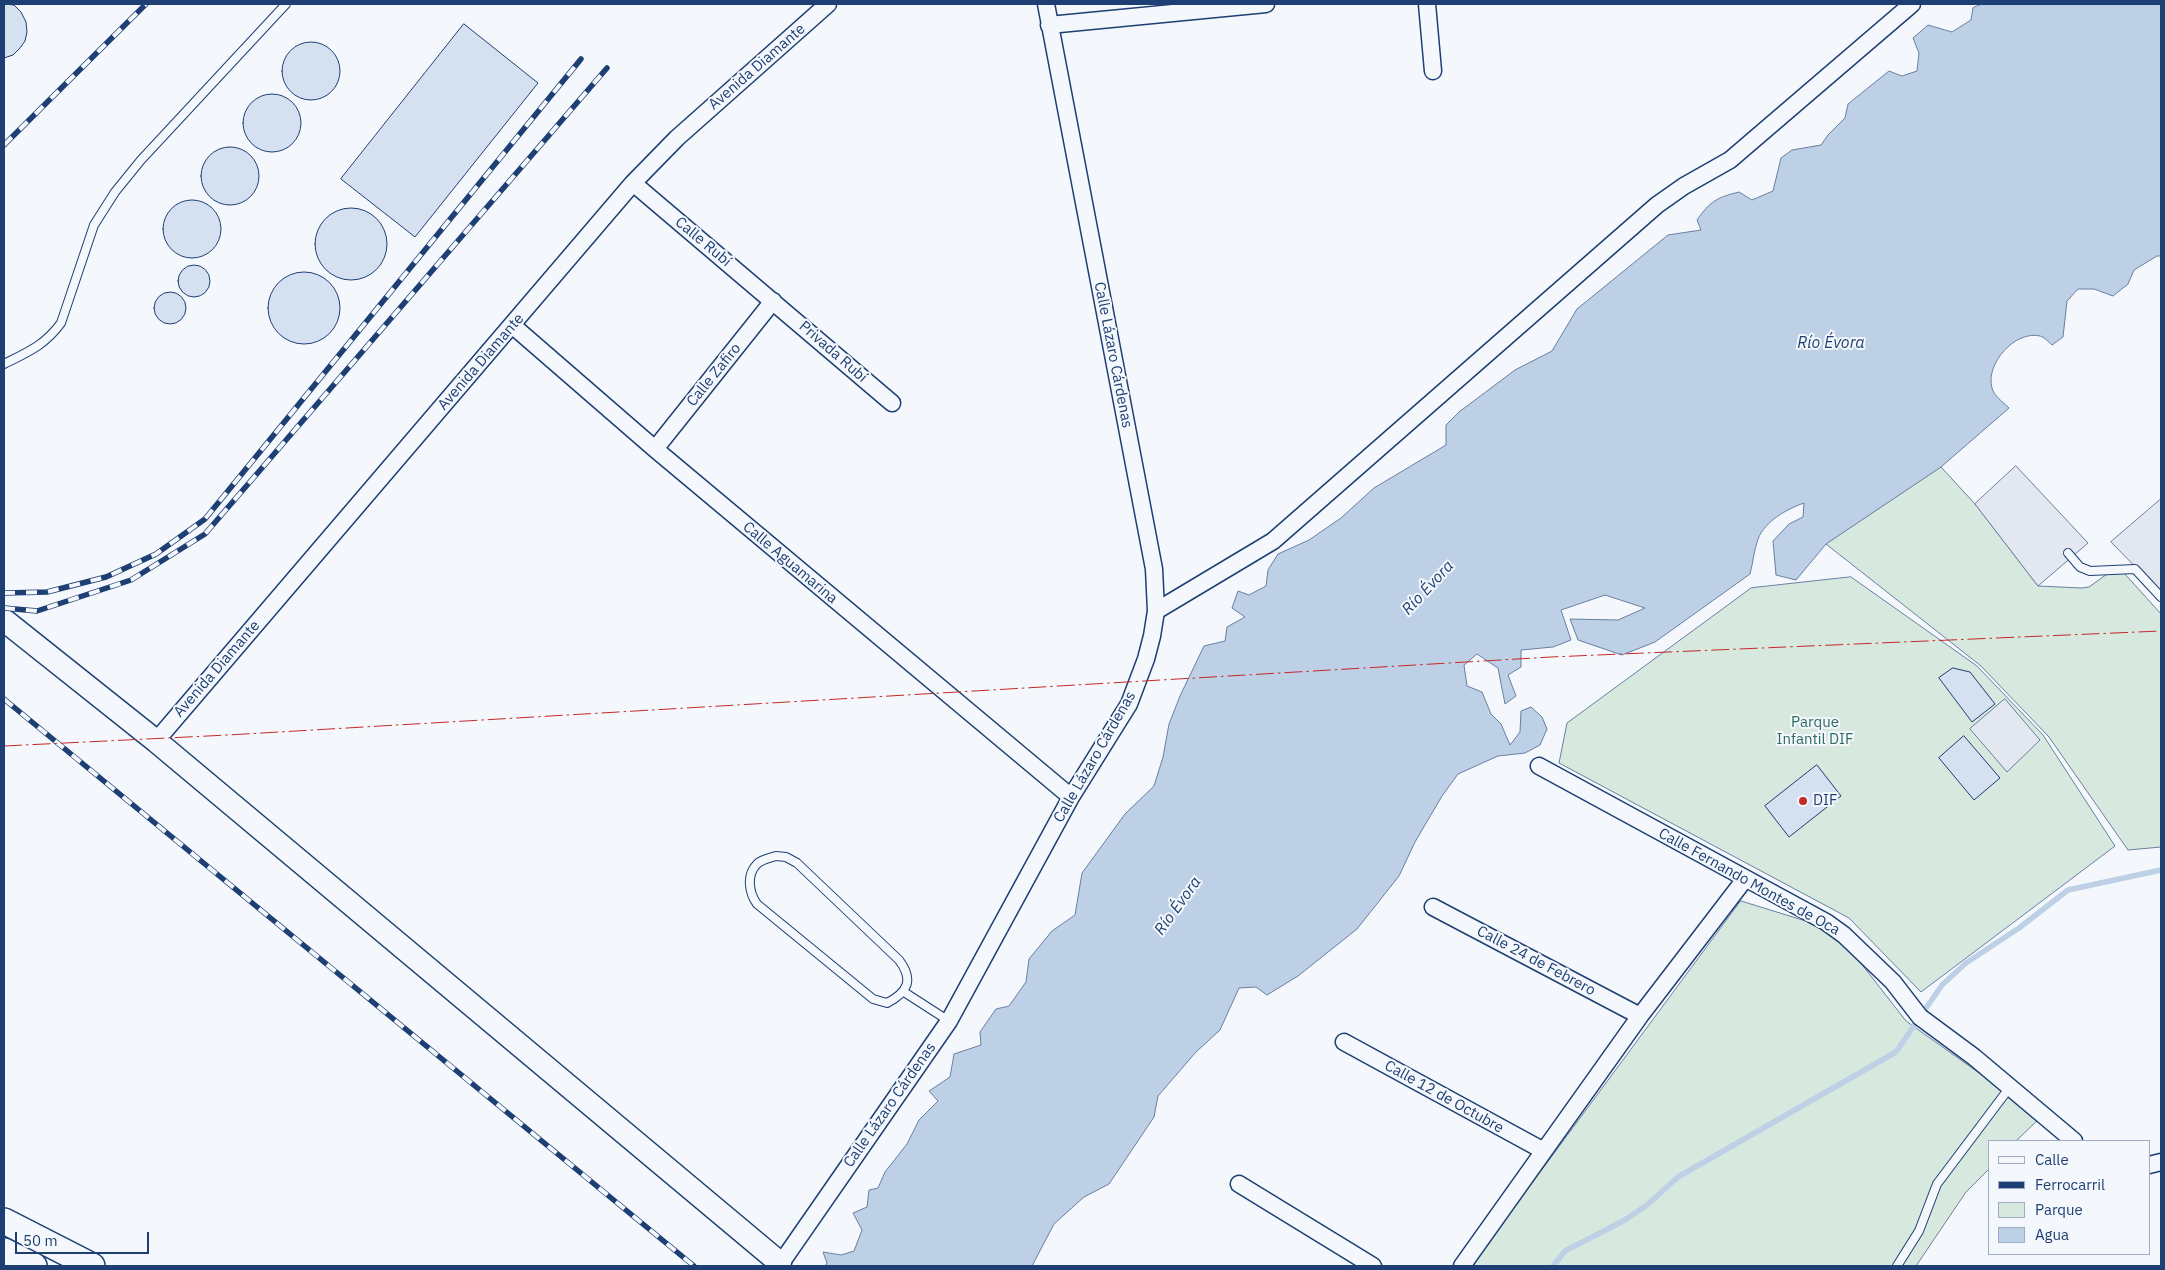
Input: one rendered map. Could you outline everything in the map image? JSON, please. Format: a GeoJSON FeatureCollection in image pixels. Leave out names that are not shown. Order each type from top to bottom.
{"type":"FeatureCollection","features":[{"type":"Feature","properties":{"kind":"main road"},"geometry":{"type":"LineString","coordinates":[[4,1221],[92,1266]]}},
{"type":"Feature","properties":{"kind":"main road"},"geometry":{"type":"LineString","coordinates":[[4,1251],[34,1266]]}},
{"type":"Feature","properties":{"kind":"street","name":"Avenida Diamante"},"geometry":{"type":"LineString","coordinates":[[156,741],[633,183],[677,138],[828,4]]}},
{"type":"Feature","properties":{"kind":"street","name":"Calle Lázaro Cárdenas"},"geometry":{"type":"LineString","coordinates":[[781,1265],[949,1021],[1071,797],[1129,704],[1146,659],[1156,611],[1154,569],[1046,4]]}},
{"type":"Feature","properties":{"kind":"street"},"geometry":{"type":"LineString","coordinates":[[1049,25],[1220,6],[1266,4]]}},
{"type":"Feature","properties":{"kind":"street"},"geometry":{"type":"LineString","coordinates":[[1427,4],[1433,71]]}},
{"type":"Feature","properties":{"kind":"street"},"geometry":{"type":"LineString","coordinates":[[1156,611],[1273,541],[1657,205],[1684,186],[1730,160],[1911,4]]}},
{"type":"Feature","properties":{"kind":"street","name":"Calle Rubí"},"geometry":{"type":"LineString","coordinates":[[633,183],[773,301]]}},
{"type":"Feature","properties":{"kind":"street","name":"Privada Rubí"},"geometry":{"type":"LineString","coordinates":[[773,301],[892,403]]}},
{"type":"Feature","properties":{"kind":"street","name":"Calle Zafiro"},"geometry":{"type":"LineString","coordinates":[[655,449],[773,301]]}},
{"type":"Feature","properties":{"kind":"street","name":"Calle Aguamarina"},"geometry":{"type":"LineString","coordinates":[[512,325],[655,449],[1071,797]]}},
{"type":"Feature","properties":{"kind":"street"},"geometry":{"type":"LineString","coordinates":[[4,620],[156,741],[781,1265]]}},
{"type":"Feature","properties":{"kind":"street","name":"Calle Fernando Montes de Oca"},"geometry":{"type":"LineString","coordinates":[[1539,766],[1826,922],[1844,935],[1893,982],[1920,1018],[1974,1057],[2073,1140]]}},
{"type":"Feature","properties":{"kind":"street"},"geometry":{"type":"LineString","coordinates":[[1462,1266],[1640,1016],[1745,879]]}},
{"type":"Feature","properties":{"kind":"street","name":"Calle 24 de Febrero"},"geometry":{"type":"LineString","coordinates":[[1433,906],[1640,1016]]}},
{"type":"Feature","properties":{"kind":"street","name":"Calle 12 de Octubre"},"geometry":{"type":"LineString","coordinates":[[1344,1042],[1544,1152]]}},
{"type":"Feature","properties":{"kind":"street"},"geometry":{"type":"LineString","coordinates":[[1239,1184],[1373,1266]]}},
{"type":"Feature","properties":{"kind":"lane"},"geometry":{"type":"LineString","coordinates":[[4,364],[37,348],[51,336],[61,323],[94,225],[115,192],[141,160],[286,4]]}},
{"type":"Feature","properties":{"kind":"lane"},"geometry":{"type":"LineString","coordinates":[[2068,553],[2080,567],[2090,571],[2134,569],[2161,597]]}},
{"type":"Feature","properties":{"kind":"lane"},"geometry":{"type":"LineString","coordinates":[[776,856],[786,857],[797,863],[899,960],[908,974],[908,983],[904,992],[887,1003],[873,999],[757,904],[751,896],[750,888],[752,874],[757,864],[776,856]]}},
{"type":"Feature","properties":{"kind":"lane"},"geometry":{"type":"LineString","coordinates":[[904,992],[949,1021]]}},
{"type":"Feature","properties":{"kind":"lane"},"geometry":{"type":"LineString","coordinates":[[1897,1266],[1919,1231],[1937,1184],[2010,1087]]}},
{"type":"Feature","properties":{"kind":"green space"},"geometry":{"type":"Polygon","coordinates":[[[1941,467],[1975,504],[2038,586],[2089,587],[2107,574],[2124,573],[2161,614],[2161,847],[2128,850],[2049,737],[1981,666],[1826,544],[1941,467]]]}},
{"type":"Feature","properties":{"kind":"green space","name":"Parque Infantil DIF"},"geometry":{"type":"Polygon","coordinates":[[[1851,577],[1977,666],[2043,735],[2115,846],[1921,992],[1849,918],[1559,763],[1567,723],[1751,588],[1851,577]]]}},
{"type":"Feature","properties":{"kind":"green space"},"geometry":{"type":"Polygon","coordinates":[[[1741,901],[1835,930],[1906,1021],[2041,1117],[2017,1140],[1988,1140],[1988,1170],[1966,1192],[1916,1266],[1471,1266],[1741,901]]]}},
{"type":"Feature","properties":{"kind":"shaded area"},"geometry":{"type":"Polygon","coordinates":[[[2016,466],[2088,543],[2038,586],[1975,504],[2016,466]]]}},
{"type":"Feature","properties":{"kind":"shaded area"},"geometry":{"type":"Polygon","coordinates":[[[2161,499],[2161,593],[2111,542],[2161,499]]]}},
{"type":"Feature","properties":{"kind":"shaded area"},"geometry":{"type":"Polygon","coordinates":[[[2005,699],[2040,740],[2007,772],[1970,729],[2005,699]]]}},
{"type":"Feature","properties":{"kind":"water","name":"Río Évora"},"geometry":{"type":"Polygon","coordinates":[[[1982,4],[2161,4],[2161,256],[2157,256],[2134,270],[2128,284],[2113,296],[2094,289],[2078,289],[2067,301],[2063,337],[2052,345],[2040,336],[2021,338],[2012,343],[1998,359],[1991,379],[1995,394],[2009,408],[1941,467],[1826,544],[1796,580],[1776,575],[1773,541],[1789,524],[1803,517],[1804,503],[1784,512],[1771,521],[1761,533],[1755,548],[1750,574],[1655,642],[1622,655],[1578,640],[1570,619],[1618,620],[1645,608],[1605,595],[1561,610],[1571,640],[1553,647],[1521,650],[1521,667],[1508,675],[1516,696],[1505,704],[1498,668],[1477,654],[1464,665],[1467,686],[1482,692],[1491,714],[1501,724],[1510,745],[1520,732],[1521,711],[1531,707],[1542,717],[1547,729],[1540,745],[1525,753],[1498,756],[1458,774],[1442,796],[1415,842],[1399,876],[1357,929],[1298,976],[1267,995],[1256,987],[1239,988],[1220,1030],[1196,1052],[1158,1096],[1154,1117],[1109,1184],[1084,1197],[1054,1224],[1032,1266],[825,1266],[827,1263],[823,1252],[841,1255],[854,1251],[862,1230],[853,1213],[867,1207],[869,1190],[878,1188],[885,1172],[907,1144],[919,1120],[938,1101],[929,1091],[950,1077],[954,1054],[981,1045],[980,1032],[996,1009],[1009,1006],[1026,982],[1029,959],[1052,931],[1075,915],[1082,873],[1125,814],[1154,786],[1163,757],[1169,724],[1204,646],[1225,641],[1227,627],[1245,617],[1232,608],[1238,591],[1249,595],[1266,586],[1268,570],[1278,554],[1309,540],[1341,518],[1374,488],[1446,445],[1446,425],[1459,412],[1515,370],[1552,351],[1577,309],[1668,235],[1701,230],[1697,220],[1710,204],[1720,198],[1739,192],[1752,200],[1773,191],[1781,158],[1792,150],[1821,145],[1845,118],[1848,104],[1889,71],[1902,76],[1917,71],[1919,53],[1913,38],[1928,25],[1952,32],[1971,20],[1973,8],[1982,4]]]}},
{"type":"Feature","properties":{"kind":"building"},"geometry":{"type":"Polygon","coordinates":[[[4,4],[14,5],[21,12],[26,22],[27,32],[25,41],[20,48],[13,55],[4,58],[4,4]]]}},
{"type":"Feature","properties":{"kind":"building"},"geometry":{"type":"Polygon","coordinates":[[[464,24],[538,83],[415,237],[341,179],[464,24]]]}},
{"type":"Feature","properties":{"kind":"building"},"geometry":{"type":"Polygon","coordinates":[[[305,42],[317,42],[332,50],[340,65],[340,77],[332,92],[317,100],[305,100],[290,92],[282,77],[282,65],[290,50],[305,42]]]}},
{"type":"Feature","properties":{"kind":"building"},"geometry":{"type":"Polygon","coordinates":[[[266,94],[278,94],[293,102],[301,117],[301,129],[293,144],[278,152],[266,152],[251,144],[243,129],[243,117],[251,102],[266,94]]]}},
{"type":"Feature","properties":{"kind":"building"},"geometry":{"type":"Polygon","coordinates":[[[224,147],[236,147],[251,155],[259,170],[259,182],[251,197],[236,205],[224,205],[209,197],[201,182],[201,170],[209,155],[224,147]]]}},
{"type":"Feature","properties":{"kind":"building"},"geometry":{"type":"Polygon","coordinates":[[[186,200],[198,200],[213,208],[221,223],[221,235],[213,250],[198,258],[186,258],[171,250],[163,235],[163,223],[171,208],[186,200]]]}},
{"type":"Feature","properties":{"kind":"building"},"geometry":{"type":"Polygon","coordinates":[[[351,208],[371,214],[381,224],[387,244],[381,264],[371,274],[351,280],[331,274],[321,264],[315,244],[321,224],[331,214],[351,208]]]}},
{"type":"Feature","properties":{"kind":"building"},"geometry":{"type":"Polygon","coordinates":[[[194,265],[206,269],[210,281],[206,293],[194,297],[182,293],[178,281],[182,269],[194,265]]]}},
{"type":"Feature","properties":{"kind":"building"},"geometry":{"type":"Polygon","coordinates":[[[304,272],[324,278],[334,288],[340,308],[334,328],[324,338],[304,344],[284,338],[274,328],[268,308],[274,288],[284,278],[304,272]]]}},
{"type":"Feature","properties":{"kind":"building"},"geometry":{"type":"Polygon","coordinates":[[[170,292],[182,296],[186,308],[182,320],[170,324],[158,320],[154,308],[158,296],[170,292]]]}},
{"type":"Feature","properties":{"kind":"building"},"geometry":{"type":"Polygon","coordinates":[[[1953,668],[1970,672],[1995,704],[1972,722],[1939,678],[1953,668]]]}},
{"type":"Feature","properties":{"kind":"building"},"geometry":{"type":"Polygon","coordinates":[[[1964,736],[2000,778],[1974,800],[1939,758],[1964,736]]]}},
{"type":"Feature","properties":{"kind":"building","name":"DIF"},"geometry":{"type":"Polygon","coordinates":[[[1817,765],[1841,796],[1789,837],[1765,806],[1817,765]]]}},
{"type":"Feature","properties":{"kind":"waterway"},"geometry":{"type":"LineString","coordinates":[[1553,1266],[1565,1251],[1625,1220],[1647,1205],[1678,1177],[1896,1052],[1942,985],[1966,963],[2019,928],[2068,890],[2161,870]]}},
{"type":"Feature","properties":{"kind":"railway"},"geometry":{"type":"LineString","coordinates":[[4,145],[146,4]]}},
{"type":"Feature","properties":{"kind":"railway"},"geometry":{"type":"LineString","coordinates":[[4,593],[47,592],[106,577],[156,554],[205,519],[581,59]]}},
{"type":"Feature","properties":{"kind":"railway"},"geometry":{"type":"LineString","coordinates":[[4,608],[37,611],[131,580],[205,534],[607,68]]}},
{"type":"Feature","properties":{"kind":"railway"},"geometry":{"type":"LineString","coordinates":[[4,699],[694,1266]]}},
{"type":"Feature","properties":{"kind":"power"},"geometry":{"type":"LineString","coordinates":[[4,746],[228,735],[1551,657],[2161,631]]}},
{"type":"Feature","properties":{"kind":"place","name":"DIF"},"geometry":{"type":"Point","coordinates":[1803,801]}}]}
